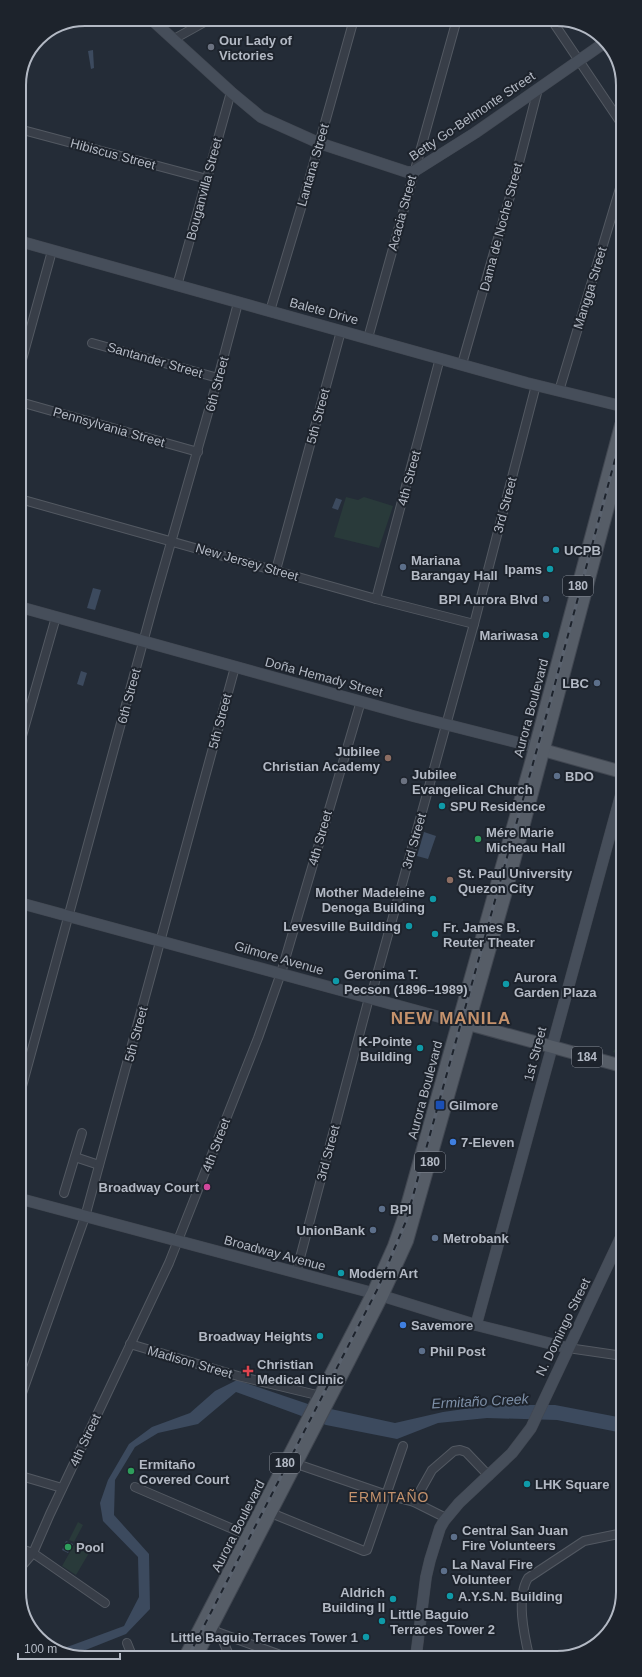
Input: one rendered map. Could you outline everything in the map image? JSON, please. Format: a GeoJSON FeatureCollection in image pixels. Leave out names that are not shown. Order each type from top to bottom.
{"type":"FeatureCollection","features":[{"type":"Feature","properties":{"kind":"main road","name":"Aurora Boulevard"},"geometry":{"type":"LineString","coordinates":[[539,749],[616,445]]}},
{"type":"Feature","properties":{"kind":"main road","name":"Aurora Boulevard"},"geometry":{"type":"LineString","coordinates":[[199,1651],[235,1573],[248,1536],[291,1463],[313,1421],[321,1402],[378,1295],[389,1258],[403,1220],[463,1023],[616,476]]}},
{"type":"Feature","properties":{"kind":"main road","name":"Doña Hemady Street"},"geometry":{"type":"LineString","coordinates":[[539,749],[616,770]]}},
{"type":"Feature","properties":{"kind":"main road","name":"Gilmore Avenue"},"geometry":{"type":"LineString","coordinates":[[463,1023],[616,1064]]}},
{"type":"Feature","properties":{"kind":"main road","name":"Aurora Boulevard"},"geometry":{"type":"LineString","coordinates":[[235,1573],[271,1513],[291,1463]]}},
{"type":"Feature","properties":{"kind":"main road","name":"Aurora Boulevard"},"geometry":{"type":"LineString","coordinates":[[190,1651],[210,1629]]}},
{"type":"Feature","properties":{"kind":"street","name":"Betty Go-Belmonte Street"},"geometry":{"type":"LineString","coordinates":[[159,26],[231,92],[261,117],[319,143],[401,171],[413,172],[475,133],[601,45]]}},
{"type":"Feature","properties":{"kind":"street"},"geometry":{"type":"LineString","coordinates":[[174,39],[197,26]]}},
{"type":"Feature","properties":{"kind":"street","name":"Lantana Street"},"geometry":{"type":"LineString","coordinates":[[270,311],[352,26]]}},
{"type":"Feature","properties":{"kind":"street","name":"Acacia Street"},"geometry":{"type":"LineString","coordinates":[[368,338],[413,172],[455,26]]}},
{"type":"Feature","properties":{"kind":"street"},"geometry":{"type":"LineString","coordinates":[[556,26],[616,116]]}},
{"type":"Feature","properties":{"kind":"street","name":"Dama de Noche Street"},"geometry":{"type":"LineString","coordinates":[[462,364],[511,193],[538,89]]}},
{"type":"Feature","properties":{"kind":"street","name":"Bouganvilla Street"},"geometry":{"type":"LineString","coordinates":[[177,286],[231,92]]}},
{"type":"Feature","properties":{"kind":"street","name":"Hibiscus Street"},"geometry":{"type":"LineString","coordinates":[[26,130],[207,179]]}},
{"type":"Feature","properties":{"kind":"street","name":"Mangga Street"},"geometry":{"type":"LineString","coordinates":[[559,391],[616,202]]}},
{"type":"Feature","properties":{"kind":"street","name":"Balete Drive"},"geometry":{"type":"LineString","coordinates":[[26,244],[536,385],[616,405]]}},
{"type":"Feature","properties":{"kind":"street"},"geometry":{"type":"LineString","coordinates":[[26,345],[52,251]]}},
{"type":"Feature","properties":{"kind":"street","name":"6th Street"},"geometry":{"type":"LineString","coordinates":[[26,1071],[238,303]]}},
{"type":"Feature","properties":{"kind":"street","name":"5th Street"},"geometry":{"type":"LineString","coordinates":[[276,570],[341,331]]}},
{"type":"Feature","properties":{"kind":"street","name":"Santander Street"},"geometry":{"type":"LineString","coordinates":[[92,343],[218,378]]}},
{"type":"Feature","properties":{"kind":"street","name":"4th Street"},"geometry":{"type":"LineString","coordinates":[[376,598],[440,358]]}},
{"type":"Feature","properties":{"kind":"street","name":"3rd Street"},"geometry":{"type":"LineString","coordinates":[[296,1273],[369,998],[373,989],[474,624],[536,385]]}},
{"type":"Feature","properties":{"kind":"street","name":"Pennsylvania Street"},"geometry":{"type":"LineString","coordinates":[[26,404],[198,452]]}},
{"type":"Feature","properties":{"kind":"street","name":"New Jersey Street"},"geometry":{"type":"LineString","coordinates":[[26,501],[474,624]]}},
{"type":"Feature","properties":{"kind":"street","name":"Doña Hemady Street"},"geometry":{"type":"LineString","coordinates":[[26,609],[446,725],[539,749]]}},
{"type":"Feature","properties":{"kind":"street"},"geometry":{"type":"LineString","coordinates":[[26,722],[56,617]]}},
{"type":"Feature","properties":{"kind":"street","name":"5th Street"},"geometry":{"type":"LineString","coordinates":[[26,1382],[85,1217],[235,667]]}},
{"type":"Feature","properties":{"kind":"street","name":"4th Street"},"geometry":{"type":"LineString","coordinates":[[26,1561],[33,1553],[178,1241],[250,1058],[281,973],[360,701]]}},
{"type":"Feature","properties":{"kind":"street","name":"1st Street"},"geometry":{"type":"LineString","coordinates":[[476,1325],[519,1173],[551,1047],[616,813]]}},
{"type":"Feature","properties":{"kind":"street","name":"Gilmore Avenue"},"geometry":{"type":"LineString","coordinates":[[26,905],[463,1023]]}},
{"type":"Feature","properties":{"kind":"street"},"geometry":{"type":"LineString","coordinates":[[64,1193],[82,1133]]}},
{"type":"Feature","properties":{"kind":"street"},"geometry":{"type":"LineString","coordinates":[[75,1158],[99,1165]]}},
{"type":"Feature","properties":{"kind":"street","name":"Broadway Avenue"},"geometry":{"type":"LineString","coordinates":[[26,1200],[378,1295],[476,1325],[568,1348]]}},
{"type":"Feature","properties":{"kind":"street","name":"N. Domingo Street"},"geometry":{"type":"LineString","coordinates":[[417,1651],[430,1560],[437,1535],[446,1518],[458,1503],[512,1453],[531,1428],[616,1248]]}},
{"type":"Feature","properties":{"kind":"street","name":"Madison Street"},"geometry":{"type":"LineString","coordinates":[[130,1344],[321,1402]]}},
{"type":"Feature","properties":{"kind":"street"},"geometry":{"type":"LineString","coordinates":[[568,1348],[616,1355]]}},
{"type":"Feature","properties":{"kind":"street"},"geometry":{"type":"LineString","coordinates":[[271,1513],[364,1551],[367,1550],[403,1446]]}},
{"type":"Feature","properties":{"kind":"street"},"geometry":{"type":"LineString","coordinates":[[414,1502],[432,1470],[454,1451],[460,1450],[466,1452],[488,1476]]}},
{"type":"Feature","properties":{"kind":"street"},"geometry":{"type":"LineString","coordinates":[[291,1463],[387,1495],[414,1502],[446,1518]]}},
{"type":"Feature","properties":{"kind":"street"},"geometry":{"type":"LineString","coordinates":[[26,1477],[62,1488]]}},
{"type":"Feature","properties":{"kind":"street"},"geometry":{"type":"LineString","coordinates":[[135,1487],[248,1536]]}},
{"type":"Feature","properties":{"kind":"street"},"geometry":{"type":"LineString","coordinates":[[528,1651],[522,1619],[524,1585],[528,1578],[584,1541],[616,1534]]}},
{"type":"Feature","properties":{"kind":"street"},"geometry":{"type":"LineString","coordinates":[[26,1551],[33,1553],[105,1603]]}},
{"type":"Feature","properties":{"kind":"street"},"geometry":{"type":"LineString","coordinates":[[210,1629],[271,1651]]}},
{"type":"Feature","properties":{"kind":"street"},"geometry":{"type":"LineString","coordinates":[[210,1629],[224,1642],[228,1651]]}},
{"type":"Feature","properties":{"kind":"street"},"geometry":{"type":"LineString","coordinates":[[224,1642],[237,1638]]}},
{"type":"Feature","properties":{"kind":"street"},"geometry":{"type":"LineString","coordinates":[[127,1643],[131,1651]]}},
{"type":"Feature","properties":{"kind":"shaded area"},"geometry":{"type":"Polygon","coordinates":[[[346,497],[358,500],[364,497],[393,506],[379,548],[334,537],[346,497]]]}},
{"type":"Feature","properties":{"kind":"shaded area"},"geometry":{"type":"Polygon","coordinates":[[[78,1522],[83,1525],[74,1542],[69,1540],[78,1522]]]}},
{"type":"Feature","properties":{"kind":"shaded area"},"geometry":{"type":"Polygon","coordinates":[[[74,1545],[89,1553],[76,1575],[62,1566],[74,1545]]]}},
{"type":"Feature","properties":{"kind":"water"},"geometry":{"type":"Polygon","coordinates":[[[93,50],[94,68],[91,69],[88,51],[93,50]]]}},
{"type":"Feature","properties":{"kind":"water"},"geometry":{"type":"Polygon","coordinates":[[[336,498],[342,500],[338,510],[332,508],[336,498]]]}},
{"type":"Feature","properties":{"kind":"water"},"geometry":{"type":"Polygon","coordinates":[[[93,588],[101,590],[95,610],[87,608],[93,588]]]}},
{"type":"Feature","properties":{"kind":"water"},"geometry":{"type":"Polygon","coordinates":[[[81,671],[87,673],[83,686],[77,684],[81,671]]]}},
{"type":"Feature","properties":{"kind":"water"},"geometry":{"type":"Polygon","coordinates":[[[424,832],[436,836],[428,859],[417,856],[424,832]]]}},
{"type":"Feature","properties":{"kind":"water","name":"Ermitaño Creek"},"geometry":{"type":"Polygon","coordinates":[[[237,1380],[308,1404],[395,1423],[443,1412],[492,1405],[555,1405],[616,1417],[616,1432],[557,1420],[487,1418],[438,1423],[397,1439],[326,1425],[236,1392],[198,1424],[158,1433],[135,1447],[115,1480],[114,1515],[149,1554],[150,1609],[126,1634],[83,1651],[65,1648],[124,1626],[139,1597],[138,1557],[103,1521],[100,1503],[108,1480],[129,1444],[152,1427],[190,1413],[215,1391],[237,1380]]]}},
{"type":"Feature","properties":{"kind":"water","name":"Pool"},"geometry":{"type":"Polygon","coordinates":[[[66,1541],[73,1544],[68,1553],[62,1550],[66,1541]]]}},
{"type":"Feature","properties":{"kind":"railway"},"geometry":{"type":"LineString","coordinates":[[191,1651],[378,1288],[406,1221],[552,695],[616,456]]}},
{"type":"Feature","properties":{"kind":"place","name":"Our Lady of Victories"},"geometry":{"type":"Point","coordinates":[211,47]}},
{"type":"Feature","properties":{"kind":"place","name":"UCPB"},"geometry":{"type":"Point","coordinates":[556,550]}},
{"type":"Feature","properties":{"kind":"place","name":"Mariana Barangay Hall"},"geometry":{"type":"Point","coordinates":[403,567]}},
{"type":"Feature","properties":{"kind":"place","name":"Ipams"},"geometry":{"type":"Point","coordinates":[550,569]}},
{"type":"Feature","properties":{"kind":"place","name":"BPI Aurora Blvd"},"geometry":{"type":"Point","coordinates":[546,599]}},
{"type":"Feature","properties":{"kind":"place","name":"Mariwasa"},"geometry":{"type":"Point","coordinates":[546,635]}},
{"type":"Feature","properties":{"kind":"place","name":"LBC"},"geometry":{"type":"Point","coordinates":[597,683]}},
{"type":"Feature","properties":{"kind":"place","name":"Jubilee Christian Academy"},"geometry":{"type":"Point","coordinates":[388,758]}},
{"type":"Feature","properties":{"kind":"place","name":"BDO"},"geometry":{"type":"Point","coordinates":[557,776]}},
{"type":"Feature","properties":{"kind":"place","name":"Jubilee Evangelical Church"},"geometry":{"type":"Point","coordinates":[404,781]}},
{"type":"Feature","properties":{"kind":"place","name":"SPU Residence"},"geometry":{"type":"Point","coordinates":[442,806]}},
{"type":"Feature","properties":{"kind":"place","name":"Mére Marie Micheau Hall"},"geometry":{"type":"Point","coordinates":[478,839]}},
{"type":"Feature","properties":{"kind":"place","name":"St. Paul University Quezon City"},"geometry":{"type":"Point","coordinates":[450,880]}},
{"type":"Feature","properties":{"kind":"place","name":"Mother Madeleine Denoga Building"},"geometry":{"type":"Point","coordinates":[433,899]}},
{"type":"Feature","properties":{"kind":"place","name":"Levesville Building"},"geometry":{"type":"Point","coordinates":[409,926]}},
{"type":"Feature","properties":{"kind":"place","name":"Fr. James B. Reuter Theater"},"geometry":{"type":"Point","coordinates":[435,934]}},
{"type":"Feature","properties":{"kind":"place","name":"Geronima T. Pecson (1896–1989)"},"geometry":{"type":"Point","coordinates":[336,981]}},
{"type":"Feature","properties":{"kind":"place","name":"Aurora Garden Plaza"},"geometry":{"type":"Point","coordinates":[506,984]}},
{"type":"Feature","properties":{"kind":"place","name":"K-Pointe Building"},"geometry":{"type":"Point","coordinates":[420,1048]}},
{"type":"Feature","properties":{"kind":"place","name":"Gilmore"},"geometry":{"type":"Point","coordinates":[440,1105]}},
{"type":"Feature","properties":{"kind":"place","name":"7-Eleven"},"geometry":{"type":"Point","coordinates":[453,1142]}},
{"type":"Feature","properties":{"kind":"place","name":"Broadway Court"},"geometry":{"type":"Point","coordinates":[207,1187]}},
{"type":"Feature","properties":{"kind":"place","name":"BPI"},"geometry":{"type":"Point","coordinates":[382,1209]}},
{"type":"Feature","properties":{"kind":"place","name":"UnionBank"},"geometry":{"type":"Point","coordinates":[373,1230]}},
{"type":"Feature","properties":{"kind":"place","name":"Metrobank"},"geometry":{"type":"Point","coordinates":[435,1238]}},
{"type":"Feature","properties":{"kind":"place","name":"Modern Art"},"geometry":{"type":"Point","coordinates":[341,1273]}},
{"type":"Feature","properties":{"kind":"place","name":"Savemore"},"geometry":{"type":"Point","coordinates":[403,1325]}},
{"type":"Feature","properties":{"kind":"place","name":"Broadway Heights"},"geometry":{"type":"Point","coordinates":[320,1336]}},
{"type":"Feature","properties":{"kind":"place","name":"Phil Post"},"geometry":{"type":"Point","coordinates":[422,1351]}},
{"type":"Feature","properties":{"kind":"place","name":"Christian Medical Clinic"},"geometry":{"type":"Point","coordinates":[248,1371]}},
{"type":"Feature","properties":{"kind":"place","name":"Ermitaño Covered Court"},"geometry":{"type":"Point","coordinates":[131,1471]}},
{"type":"Feature","properties":{"kind":"place","name":"LHK Square"},"geometry":{"type":"Point","coordinates":[527,1484]}},
{"type":"Feature","properties":{"kind":"place","name":"Central San Juan Fire Volunteers"},"geometry":{"type":"Point","coordinates":[454,1537]}},
{"type":"Feature","properties":{"kind":"place","name":"Pool"},"geometry":{"type":"Point","coordinates":[68,1547]}},
{"type":"Feature","properties":{"kind":"place","name":"La Naval Fire Volunteer"},"geometry":{"type":"Point","coordinates":[444,1571]}},
{"type":"Feature","properties":{"kind":"place","name":"A.Y.S.N. Building"},"geometry":{"type":"Point","coordinates":[450,1596]}},
{"type":"Feature","properties":{"kind":"place","name":"Aldrich Building II"},"geometry":{"type":"Point","coordinates":[393,1599]}},
{"type":"Feature","properties":{"kind":"place","name":"Little Baguio Terraces Tower 2"},"geometry":{"type":"Point","coordinates":[382,1621]}},
{"type":"Feature","properties":{"kind":"place","name":"Little Baguio Terraces Tower 1"},"geometry":{"type":"Point","coordinates":[366,1637]}},
{"type":"Feature","properties":{"kind":"district","name":"NEW MANILA"},"geometry":{"type":"Point","coordinates":[451,1018]}},
{"type":"Feature","properties":{"kind":"district","name":"ERMITAÑO"},"geometry":{"type":"Point","coordinates":[389,1497]}}]}
